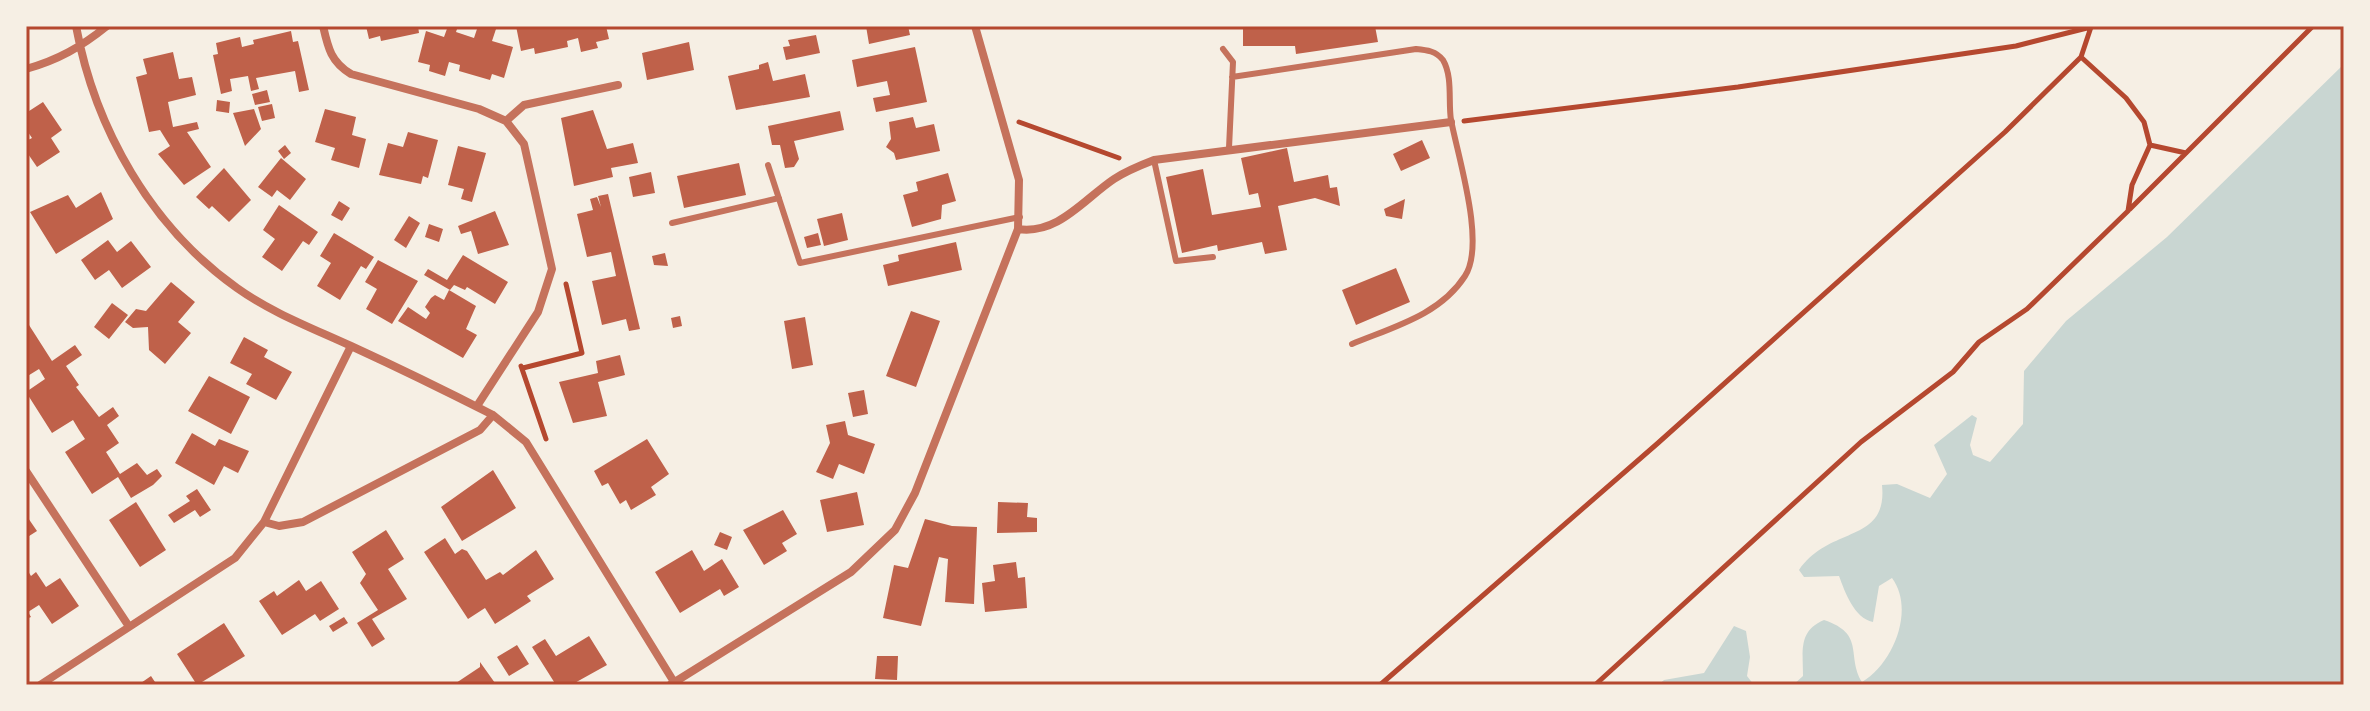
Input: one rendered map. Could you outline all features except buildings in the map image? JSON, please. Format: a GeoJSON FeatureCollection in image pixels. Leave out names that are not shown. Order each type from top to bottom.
{"type":"FeatureCollection","features":[{"type":"Feature","properties":{"kind":"street"},"geometry":{"type":"LineString","coordinates":[[76,26],[91,90],[136,182],[166,223],[238,289],[285,317],[477,406],[526,442],[672,684],[851,572],[895,530],[915,493],[1020,217],[1019,180],[975,26]]}},
{"type":"Feature","properties":{"kind":"street"},"geometry":{"type":"LineString","coordinates":[[26,69],[54,62],[80,48],[107,26]]}},
{"type":"Feature","properties":{"kind":"street"},"geometry":{"type":"LineString","coordinates":[[323,26],[329,52],[338,66],[351,74],[479,109],[506,121],[524,144],[552,269],[538,312],[477,406]]}},
{"type":"Feature","properties":{"kind":"street"},"geometry":{"type":"LineString","coordinates":[[506,121],[524,105],[618,85]]}},
{"type":"Feature","properties":{"kind":"street"},"geometry":{"type":"LineString","coordinates":[[1018,229],[1035,232],[1062,220],[1116,177],[1154,160],[1451,122]]}},
{"type":"Feature","properties":{"kind":"street"},"geometry":{"type":"LineString","coordinates":[[40,685],[235,558],[264,522],[351,346]]}},
{"type":"Feature","properties":{"kind":"street"},"geometry":{"type":"LineString","coordinates":[[264,522],[279,526],[303,522],[480,430],[493,415]]}},
{"type":"Feature","properties":{"kind":"street"},"geometry":{"type":"LineString","coordinates":[[26,471],[128,625]]}},
{"type":"Feature","properties":{"kind":"lane"},"geometry":{"type":"LineString","coordinates":[[1223,49],[1233,62],[1229,148]]}},
{"type":"Feature","properties":{"kind":"lane"},"geometry":{"type":"LineString","coordinates":[[1232,77],[1416,49],[1430,50],[1441,58],[1447,70],[1451,122],[1459,143],[1470,211],[1471,246],[1467,274],[1440,306],[1352,344]]}},
{"type":"Feature","properties":{"kind":"lane"},"geometry":{"type":"LineString","coordinates":[[1154,160],[1176,261],[1213,257]]}},
{"type":"Feature","properties":{"kind":"lane"},"geometry":{"type":"LineString","coordinates":[[768,165],[800,263],[1020,217]]}},
{"type":"Feature","properties":{"kind":"lane"},"geometry":{"type":"LineString","coordinates":[[672,223],[779,198]]}},
{"type":"Feature","properties":{"kind":"path"},"geometry":{"type":"LineString","coordinates":[[1595,685],[1757,541],[1861,442],[1953,372],[1979,342],[2027,309],[2313,26]]}},
{"type":"Feature","properties":{"kind":"path"},"geometry":{"type":"LineString","coordinates":[[1380,685],[1658,443],[1994,143],[2081,57],[2092,27]]}},
{"type":"Feature","properties":{"kind":"path"},"geometry":{"type":"LineString","coordinates":[[1451,122],[1693,93],[1985,51],[2065,36],[2092,27]]}},
{"type":"Feature","properties":{"kind":"path"},"geometry":{"type":"LineString","coordinates":[[2081,57],[2126,98],[2144,122],[2150,145],[2132,185],[2128,211]]}},
{"type":"Feature","properties":{"kind":"path"},"geometry":{"type":"LineString","coordinates":[[1002,121],[1017,121],[1138,166]]}},
{"type":"Feature","properties":{"kind":"path"},"geometry":{"type":"LineString","coordinates":[[2150,145],[2186,153]]}},
{"type":"Feature","properties":{"kind":"path"},"geometry":{"type":"LineString","coordinates":[[523,368],[582,353],[563,272],[552,269]]}},
{"type":"Feature","properties":{"kind":"path"},"geometry":{"type":"LineString","coordinates":[[508,358],[523,368],[546,440]]}},
{"type":"Feature","properties":{"kind":"shaded area"},"geometry":{"type":"Polygon","coordinates":[[[2344,64],[2344,685],[1793,685],[1803,676],[1806,636],[1824,620],[1837,626],[1850,639],[1862,682],[1892,649],[1898,634],[1902,605],[1892,578],[1879,586],[1873,622],[1866,620],[1847,597],[1839,576],[1804,577],[1799,570],[1826,546],[1867,526],[1876,517],[1881,504],[1882,485],[1897,484],[1930,498],[1947,474],[1934,445],[1972,415],[1977,418],[1970,445],[1973,455],[1990,462],[2023,424],[2024,371],[2066,321],[2167,237],[2344,64]]]}},
{"type":"Feature","properties":{"kind":"shaded area"},"geometry":{"type":"Polygon","coordinates":[[[1734,626],[1746,631],[1750,657],[1747,676],[1754,685],[1658,685],[1664,680],[1704,673],[1734,626]]]}}]}
